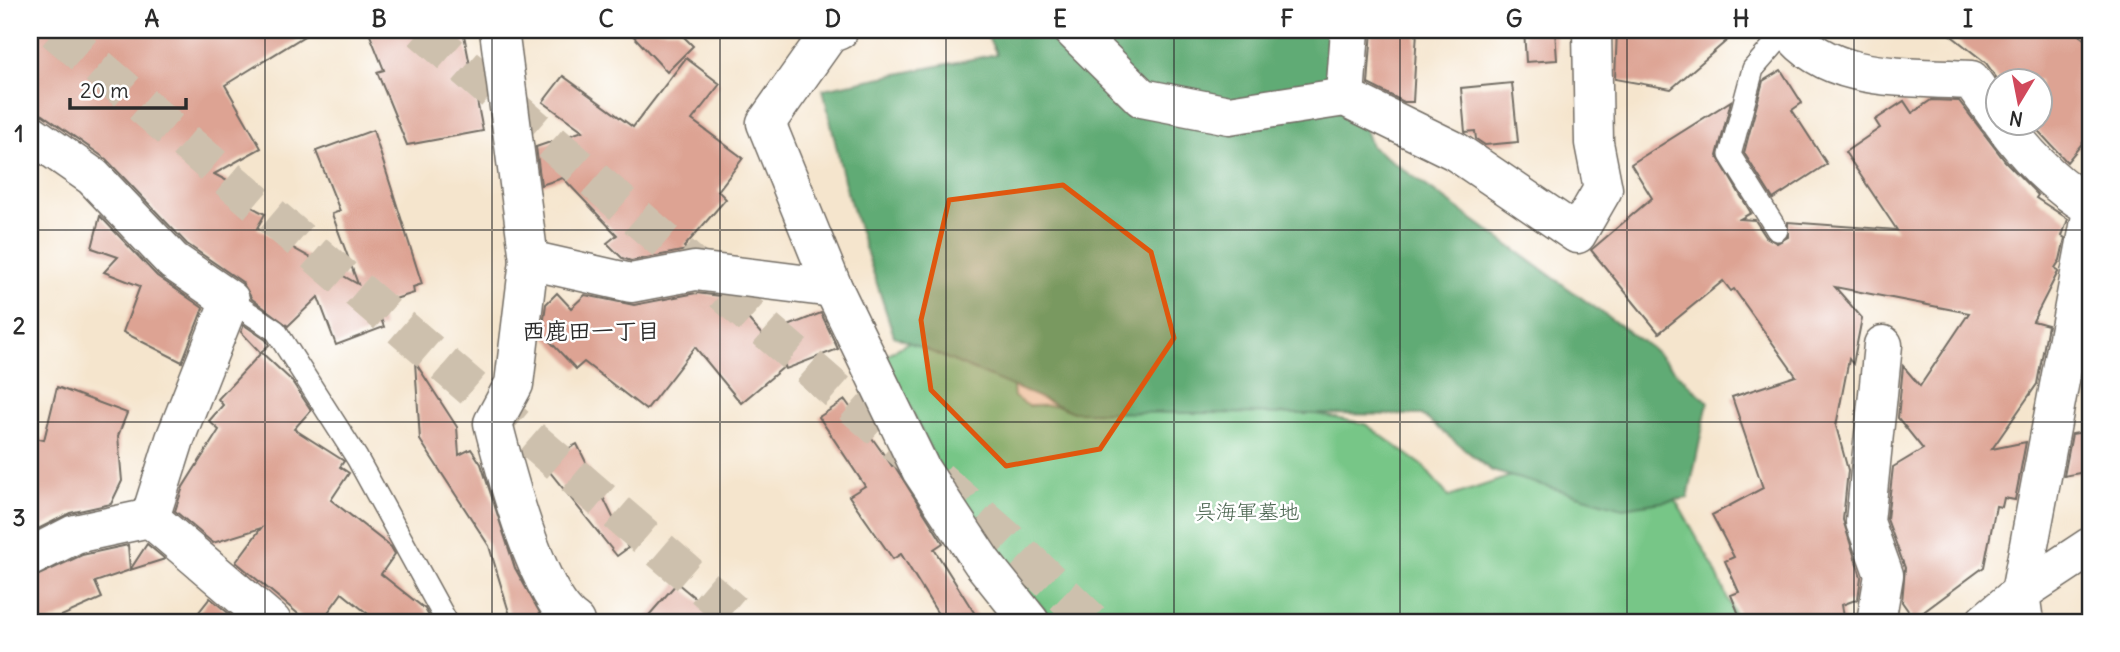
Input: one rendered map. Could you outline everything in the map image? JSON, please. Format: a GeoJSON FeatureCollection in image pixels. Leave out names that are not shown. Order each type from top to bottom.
{"type":"FeatureCollection","features":[{"type":"Feature","properties":{"kind":"street"},"geometry":{"type":"LineString","coordinates":[[499,30],[529,260],[514,384],[493,423],[534,556],[565,615],[575,622]]}},
{"type":"Feature","properties":{"kind":"street"},"geometry":{"type":"LineString","coordinates":[[839,30],[829,34],[766,122],[833,288],[921,470],[982,562],[1030,622]]}},
{"type":"Feature","properties":{"kind":"street"},"geometry":{"type":"LineString","coordinates":[[1073,30],[1142,98],[1229,115],[1345,97],[1455,151],[1577,234],[1603,189],[1594,143],[1592,30]]}},
{"type":"Feature","properties":{"kind":"street"},"geometry":{"type":"LineString","coordinates":[[1345,97],[1350,30]]}},
{"type":"Feature","properties":{"kind":"street"},"geometry":{"type":"LineString","coordinates":[[1788,30],[1802,47],[1854,72],[1971,80],[1983,97]]}},
{"type":"Feature","properties":{"kind":"street"},"geometry":{"type":"LineString","coordinates":[[30,133],[93,177],[173,261],[230,300],[175,439],[150,518]]}},
{"type":"Feature","properties":{"kind":"street"},"geometry":{"type":"LineString","coordinates":[[2012,136],[2064,191],[2090,206]]}},
{"type":"Feature","properties":{"kind":"street"},"geometry":{"type":"LineString","coordinates":[[2022,608],[2090,221]]}},
{"type":"Feature","properties":{"kind":"street"},"geometry":{"type":"LineString","coordinates":[[529,260],[631,283],[695,271],[833,288]]}},
{"type":"Feature","properties":{"kind":"street"},"geometry":{"type":"LineString","coordinates":[[1876,622],[1884,576],[1866,522],[1883,345]]}},
{"type":"Feature","properties":{"kind":"street"},"geometry":{"type":"LineString","coordinates":[[30,557],[75,534],[150,518]]}},
{"type":"Feature","properties":{"kind":"street"},"geometry":{"type":"LineString","coordinates":[[150,518],[272,622]]}},
{"type":"Feature","properties":{"kind":"street"},"geometry":{"type":"LineString","coordinates":[[1985,622],[2022,608],[2090,547]]}},
{"type":"Feature","properties":{"kind":"lane"},"geometry":{"type":"LineString","coordinates":[[1777,230],[1730,155],[1753,69],[1788,30]]}},
{"type":"Feature","properties":{"kind":"lane"},"geometry":{"type":"LineString","coordinates":[[230,300],[276,331],[356,458],[447,622]]}},
{"type":"Feature","properties":{"kind":"highlighted area"},"geometry":{"type":"Polygon","coordinates":[[[1063,185],[1151,252],[1174,338],[1100,449],[1006,466],[931,390],[921,320],[949,200],[1063,185]]]}},
{"type":"Feature","properties":{"kind":"green space"},"geometry":{"type":"Polygon","coordinates":[[[984,30],[1329,30],[1371,146],[1651,348],[1708,402],[1688,498],[1623,508],[1492,471],[1422,415],[1073,412],[894,336],[846,189],[823,89],[997,54],[984,30]]]}},
{"type":"Feature","properties":{"kind":"green space","name":"呉海軍墓地"},"geometry":{"type":"Polygon","coordinates":[[[1004,295],[1014,397],[1029,406],[1257,402],[1365,424],[1422,465],[1449,497],[1538,467],[1675,499],[1714,568],[1738,622],[1054,622],[957,505],[885,356],[930,330],[1004,295]]]}},
{"type":"Feature","properties":{"kind":"building"},"geometry":{"type":"Polygon","coordinates":[[[30,30],[314,30],[225,85],[261,148],[214,174],[250,193],[244,203],[265,214],[257,228],[358,284],[332,214],[340,211],[316,151],[373,130],[422,284],[413,287],[414,293],[376,305],[384,327],[336,345],[318,297],[288,326],[252,299],[242,282],[187,244],[106,159],[43,115],[30,111],[30,30]]]}},
{"type":"Feature","properties":{"kind":"building"},"geometry":{"type":"Polygon","coordinates":[[[368,30],[463,30],[483,131],[407,145],[377,72],[384,70],[368,30]]]}},
{"type":"Feature","properties":{"kind":"building"},"geometry":{"type":"Polygon","coordinates":[[[628,30],[677,30],[693,46],[667,72],[628,30]]]}},
{"type":"Feature","properties":{"kind":"building"},"geometry":{"type":"Polygon","coordinates":[[[1372,30],[1417,30],[1413,102],[1404,102],[1368,84],[1372,30]]]}},
{"type":"Feature","properties":{"kind":"building"},"geometry":{"type":"Polygon","coordinates":[[[1524,30],[1555,30],[1557,60],[1526,62],[1524,30]]]}},
{"type":"Feature","properties":{"kind":"building"},"geometry":{"type":"Polygon","coordinates":[[[1617,30],[1739,30],[1671,89],[1615,79],[1617,30]]]}},
{"type":"Feature","properties":{"kind":"building"},"geometry":{"type":"Polygon","coordinates":[[[1944,30],[2073,30],[2090,44],[2090,134],[2067,162],[2043,136],[2054,136],[2054,66],[1988,66],[1944,30]]]}},
{"type":"Feature","properties":{"kind":"building"},"geometry":{"type":"Polygon","coordinates":[[[686,58],[720,84],[692,120],[743,158],[718,191],[726,199],[684,247],[687,250],[631,261],[622,258],[607,243],[617,235],[563,178],[541,185],[536,147],[583,131],[543,102],[563,76],[633,127],[686,58]]]}},
{"type":"Feature","properties":{"kind":"building"},"geometry":{"type":"Polygon","coordinates":[[[1781,70],[1802,103],[1792,110],[1827,164],[1773,199],[1744,153],[1763,81],[1781,70]]]}},
{"type":"Feature","properties":{"kind":"building"},"geometry":{"type":"Polygon","coordinates":[[[1512,83],[1518,142],[1485,145],[1476,139],[1475,131],[1465,132],[1461,88],[1512,83]]]}},
{"type":"Feature","properties":{"kind":"building"},"geometry":{"type":"Polygon","coordinates":[[[1931,100],[1959,101],[1983,136],[2038,195],[2036,198],[2068,219],[2062,236],[2065,238],[2060,260],[2055,268],[2058,272],[2033,321],[2048,325],[2037,384],[1992,449],[2026,442],[2015,500],[2004,498],[2002,507],[1996,506],[1984,567],[1914,619],[1902,602],[1905,568],[1887,519],[1893,467],[1923,449],[1898,418],[1903,366],[1920,386],[1969,313],[1835,287],[1862,318],[1853,364],[1849,359],[1836,426],[1848,470],[1843,520],[1861,577],[1858,599],[1842,605],[1845,622],[1742,622],[1731,595],[1739,592],[1725,561],[1734,557],[1712,515],[1763,488],[1732,397],[1796,376],[1734,289],[1731,291],[1723,281],[1659,333],[1591,250],[1652,198],[1631,164],[1731,101],[1717,156],[1751,213],[1740,219],[1755,220],[1766,237],[1777,243],[1788,237],[1788,222],[1897,230],[1845,152],[1880,128],[1875,120],[1904,101],[1912,113],[1931,100]]]}},
{"type":"Feature","properties":{"kind":"building"},"geometry":{"type":"Polygon","coordinates":[[[100,216],[157,276],[203,308],[182,362],[123,332],[140,286],[104,272],[118,257],[92,248],[100,216]]]}},
{"type":"Feature","properties":{"kind":"building"},"geometry":{"type":"Polygon","coordinates":[[[557,293],[571,308],[585,295],[634,305],[696,293],[729,297],[763,336],[821,313],[838,349],[786,369],[785,366],[741,403],[695,347],[646,410],[584,362],[576,369],[542,333],[546,304],[557,293]]]}},
{"type":"Feature","properties":{"kind":"building"},"geometry":{"type":"Polygon","coordinates":[[[244,325],[266,340],[269,345],[261,352],[291,380],[311,410],[294,429],[344,461],[340,467],[349,473],[331,500],[391,547],[395,554],[381,574],[425,609],[432,622],[378,622],[342,593],[321,622],[308,622],[236,562],[261,528],[213,543],[175,511],[183,487],[219,430],[209,421],[223,405],[218,399],[261,353],[241,332],[244,325]]]}},
{"type":"Feature","properties":{"kind":"building"},"geometry":{"type":"Polygon","coordinates":[[[415,362],[457,427],[459,455],[471,449],[481,464],[515,568],[545,622],[512,622],[489,546],[420,440],[415,362]]]}},
{"type":"Feature","properties":{"kind":"building"},"geometry":{"type":"Polygon","coordinates":[[[57,387],[127,413],[118,436],[122,481],[111,504],[70,513],[30,533],[30,437],[44,440],[57,387]]]}},
{"type":"Feature","properties":{"kind":"building"},"geometry":{"type":"Polygon","coordinates":[[[845,400],[892,466],[894,465],[943,543],[934,549],[980,622],[943,622],[901,554],[893,559],[849,496],[865,486],[819,417],[845,400]]]}},
{"type":"Feature","properties":{"kind":"building"},"geometry":{"type":"Polygon","coordinates":[[[2090,431],[2090,471],[2064,476],[2072,434],[2090,431]]]}},
{"type":"Feature","properties":{"kind":"building"},"geometry":{"type":"Polygon","coordinates":[[[577,444],[628,548],[617,556],[542,462],[577,444]]]}},
{"type":"Feature","properties":{"kind":"building"},"geometry":{"type":"Polygon","coordinates":[[[147,544],[165,559],[130,570],[147,544]]]}},
{"type":"Feature","properties":{"kind":"building"},"geometry":{"type":"Polygon","coordinates":[[[128,545],[130,570],[95,582],[102,598],[48,622],[30,622],[30,579],[82,555],[128,545]]]}},
{"type":"Feature","properties":{"kind":"building"},"geometry":{"type":"Polygon","coordinates":[[[677,583],[724,622],[643,622],[677,583]]]}},
{"type":"Feature","properties":{"kind":"building"},"geometry":{"type":"Polygon","coordinates":[[[210,598],[239,622],[191,622],[210,598]]]}},
{"type":"Feature","properties":{"kind":"tunnel"},"geometry":{"type":"LineString","coordinates":[[55,30],[744,622]]}},
{"type":"Feature","properties":{"kind":"tunnel"},"geometry":{"type":"LineString","coordinates":[[422,30],[1003,536],[1092,622]]}},
{"type":"Feature","properties":{"kind":"district","name":"西鹿田一丁目"},"geometry":{"type":"Point","coordinates":[591,331]}}]}
